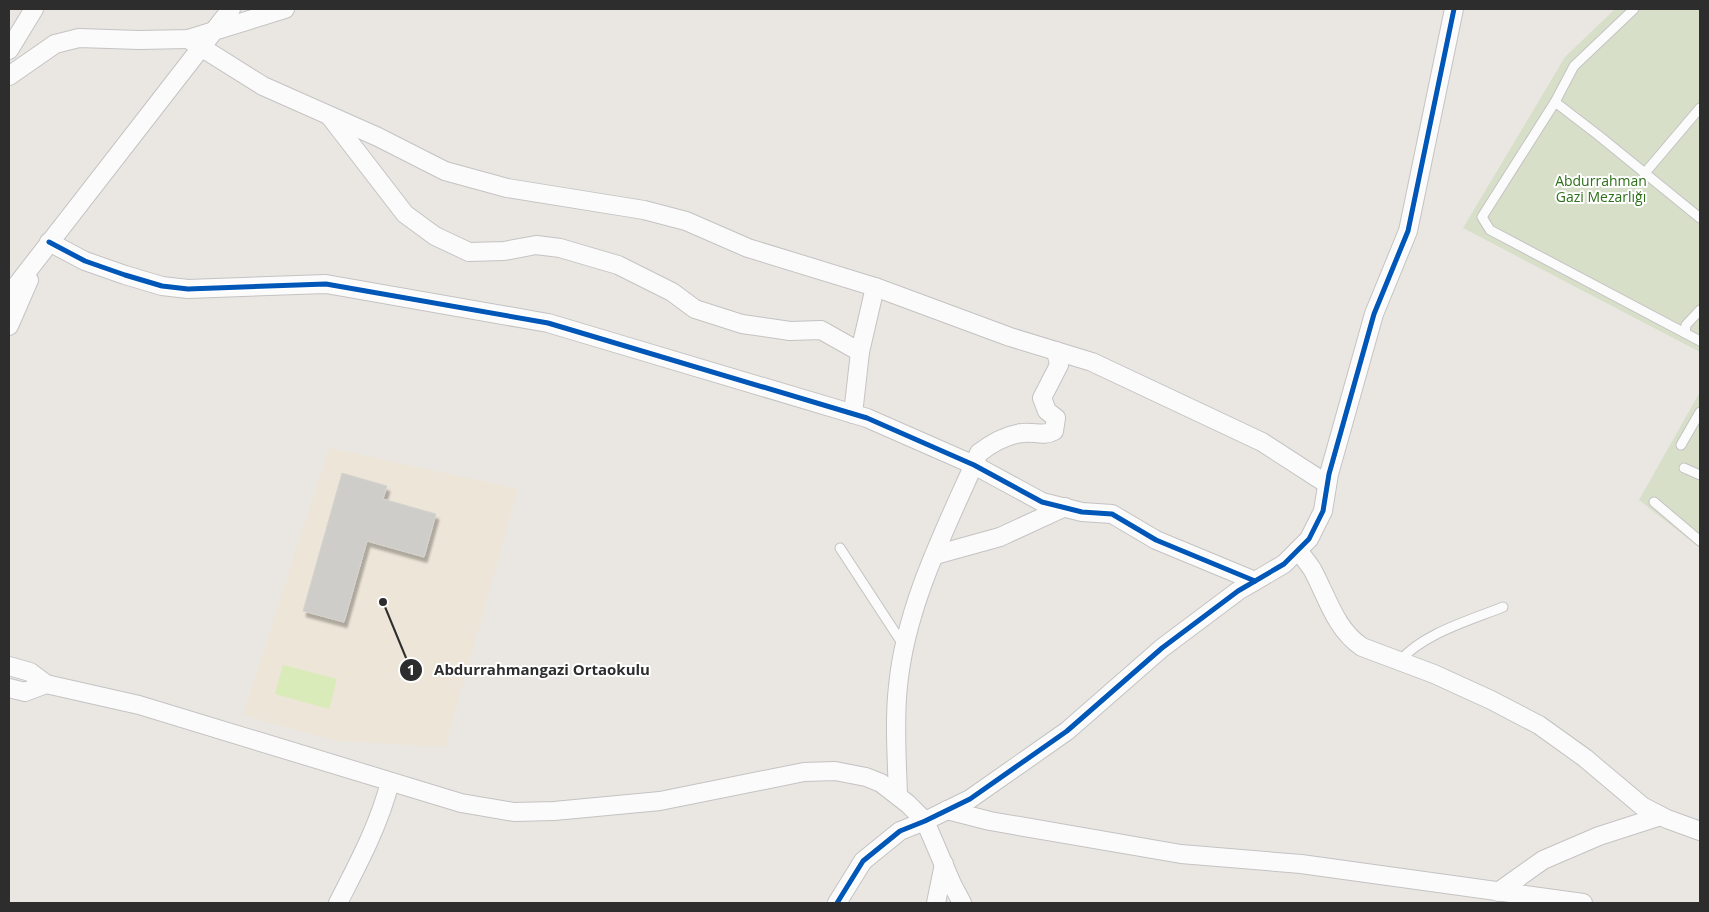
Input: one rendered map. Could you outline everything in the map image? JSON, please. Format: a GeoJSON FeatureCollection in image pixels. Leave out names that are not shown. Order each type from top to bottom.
{"type":"FeatureCollection","features":[{"type":"Feature","properties":{"kind":"street"},"geometry":{"type":"LineString","coordinates":[[10,45],[34,9]]}},
{"type":"Feature","properties":{"kind":"street"},"geometry":{"type":"LineString","coordinates":[[214,31],[231,9]]}},
{"type":"Feature","properties":{"kind":"street"},"geometry":{"type":"LineString","coordinates":[[9,295],[194,44],[214,31],[285,9]]}},
{"type":"Feature","properties":{"kind":"street"},"geometry":{"type":"LineString","coordinates":[[837,903],[862,861],[900,830],[970,799],[1067,731],[1162,648],[1238,592],[1284,564],[1310,539],[1323,511],[1327,484],[1374,314],[1408,231],[1454,9]]}},
{"type":"Feature","properties":{"kind":"street"},"geometry":{"type":"LineString","coordinates":[[9,76],[55,44],[79,38],[194,44],[263,86],[378,137],[445,171],[507,188],[644,210],[686,221],[748,248],[875,287],[1010,337],[1092,362],[1262,442],[1327,484]]}},
{"type":"Feature","properties":{"kind":"street"},"geometry":{"type":"LineString","coordinates":[[330,115],[405,214],[435,236],[469,252],[504,251],[536,245],[560,248],[618,265],[672,292],[696,309],[742,324],[790,331],[821,330],[860,352]]}},
{"type":"Feature","properties":{"kind":"street"},"geometry":{"type":"LineString","coordinates":[[9,326],[45,248]]}},
{"type":"Feature","properties":{"kind":"street"},"geometry":{"type":"LineString","coordinates":[[45,248],[162,286],[188,289],[326,284],[548,323],[867,418],[974,465],[1042,502],[1082,512],[1112,514],[1156,540],[1255,581]]}},
{"type":"Feature","properties":{"kind":"street"},"geometry":{"type":"LineString","coordinates":[[853,414],[860,352],[875,287]]}},
{"type":"Feature","properties":{"kind":"street"},"geometry":{"type":"LineString","coordinates":[[898,796],[896,715],[898,686],[904,646],[914,610],[935,555],[979,453],[995,442],[1024,432],[1047,434],[1054,431],[1056,418],[1047,411],[1042,398],[1059,365],[1056,351]]}},
{"type":"Feature","properties":{"kind":"street"},"geometry":{"type":"LineString","coordinates":[[935,555],[1000,537],[1065,508]]}},
{"type":"Feature","properties":{"kind":"street"},"geometry":{"type":"LineString","coordinates":[[1298,550],[1311,568],[1340,624],[1348,636],[1362,647],[1434,674],[1540,725],[1585,758],[1642,806],[1661,816],[1700,831]]}},
{"type":"Feature","properties":{"kind":"street"},"geometry":{"type":"LineString","coordinates":[[9,666],[30,672],[46,684],[139,705],[461,804],[514,812],[554,811],[660,801],[819,770],[850,773],[881,783],[925,820],[962,903]]}},
{"type":"Feature","properties":{"kind":"street"},"geometry":{"type":"LineString","coordinates":[[9,688],[25,692],[46,684]]}},
{"type":"Feature","properties":{"kind":"street"},"geometry":{"type":"LineString","coordinates":[[338,903],[364,853],[384,806],[390,782]]}},
{"type":"Feature","properties":{"kind":"street"},"geometry":{"type":"LineString","coordinates":[[947,810],[990,821],[1181,854],[1301,864],[1583,903]]}},
{"type":"Feature","properties":{"kind":"street"},"geometry":{"type":"LineString","coordinates":[[1498,892],[1543,860],[1599,836],[1661,816]]}},
{"type":"Feature","properties":{"kind":"street"},"geometry":{"type":"LineString","coordinates":[[936,903],[944,864]]}},
{"type":"Feature","properties":{"kind":"lane"},"geometry":{"type":"LineString","coordinates":[[1634,9],[1574,66],[1555,102],[1482,217],[1490,230],[1700,341]]}},
{"type":"Feature","properties":{"kind":"lane"},"geometry":{"type":"LineString","coordinates":[[1555,102],[1700,218]]}},
{"type":"Feature","properties":{"kind":"lane"},"geometry":{"type":"LineString","coordinates":[[1644,174],[1700,108]]}},
{"type":"Feature","properties":{"kind":"lane"},"geometry":{"type":"LineString","coordinates":[[1685,333],[1686,325],[1700,310]]}},
{"type":"Feature","properties":{"kind":"lane"},"geometry":{"type":"LineString","coordinates":[[1681,445],[1700,412]]}},
{"type":"Feature","properties":{"kind":"lane"},"geometry":{"type":"LineString","coordinates":[[1684,468],[1700,475]]}},
{"type":"Feature","properties":{"kind":"lane"},"geometry":{"type":"LineString","coordinates":[[1654,502],[1700,539]]}},
{"type":"Feature","properties":{"kind":"lane"},"geometry":{"type":"LineString","coordinates":[[840,548],[904,646]]}},
{"type":"Feature","properties":{"kind":"lane"},"geometry":{"type":"LineString","coordinates":[[1399,662],[1426,639],[1503,607]]}},
{"type":"Feature","properties":{"kind":"shaded area"},"geometry":{"type":"Polygon","coordinates":[[[329,448],[518,489],[445,747],[336,741],[243,715],[329,448]]]}},
{"type":"Feature","properties":{"kind":"green space","name":"Abdurrahman Gazi Mezarlığı"},"geometry":{"type":"Polygon","coordinates":[[[1615,9],[1700,9],[1700,352],[1463,228],[1565,57],[1615,9]]]}},
{"type":"Feature","properties":{"kind":"green space"},"geometry":{"type":"Polygon","coordinates":[[[1700,392],[1700,548],[1639,500],[1700,392]]]}},
{"type":"Feature","properties":{"kind":"green space"},"geometry":{"type":"Polygon","coordinates":[[[283,665],[337,679],[329,709],[275,694],[283,665]]]}},
{"type":"Feature","properties":{"kind":"building"},"geometry":{"type":"Polygon","coordinates":[[[342,473],[387,486],[383,499],[436,514],[424,557],[367,541],[344,622],[303,611],[342,473]]]}},
{"type":"Feature","properties":{"kind":"cycle path"},"geometry":{"type":"LineString","coordinates":[[837,903],[863,861],[900,831],[970,799],[1067,731],[1162,648],[1238,591],[1284,564],[1309,539],[1323,511],[1329,474],[1374,314],[1408,231],[1454,9]]}},
{"type":"Feature","properties":{"kind":"cycle path"},"geometry":{"type":"LineString","coordinates":[[49,242],[85,261],[162,286],[188,289],[326,284],[548,323],[867,418],[974,465],[1042,502],[1082,512],[1112,514],[1156,540],[1255,581]]}},
{"type":"Feature","properties":{"kind":"place","name":"Abdurrahmangazi Ortaokulu"},"geometry":{"type":"Point","coordinates":[383,602]}}]}
